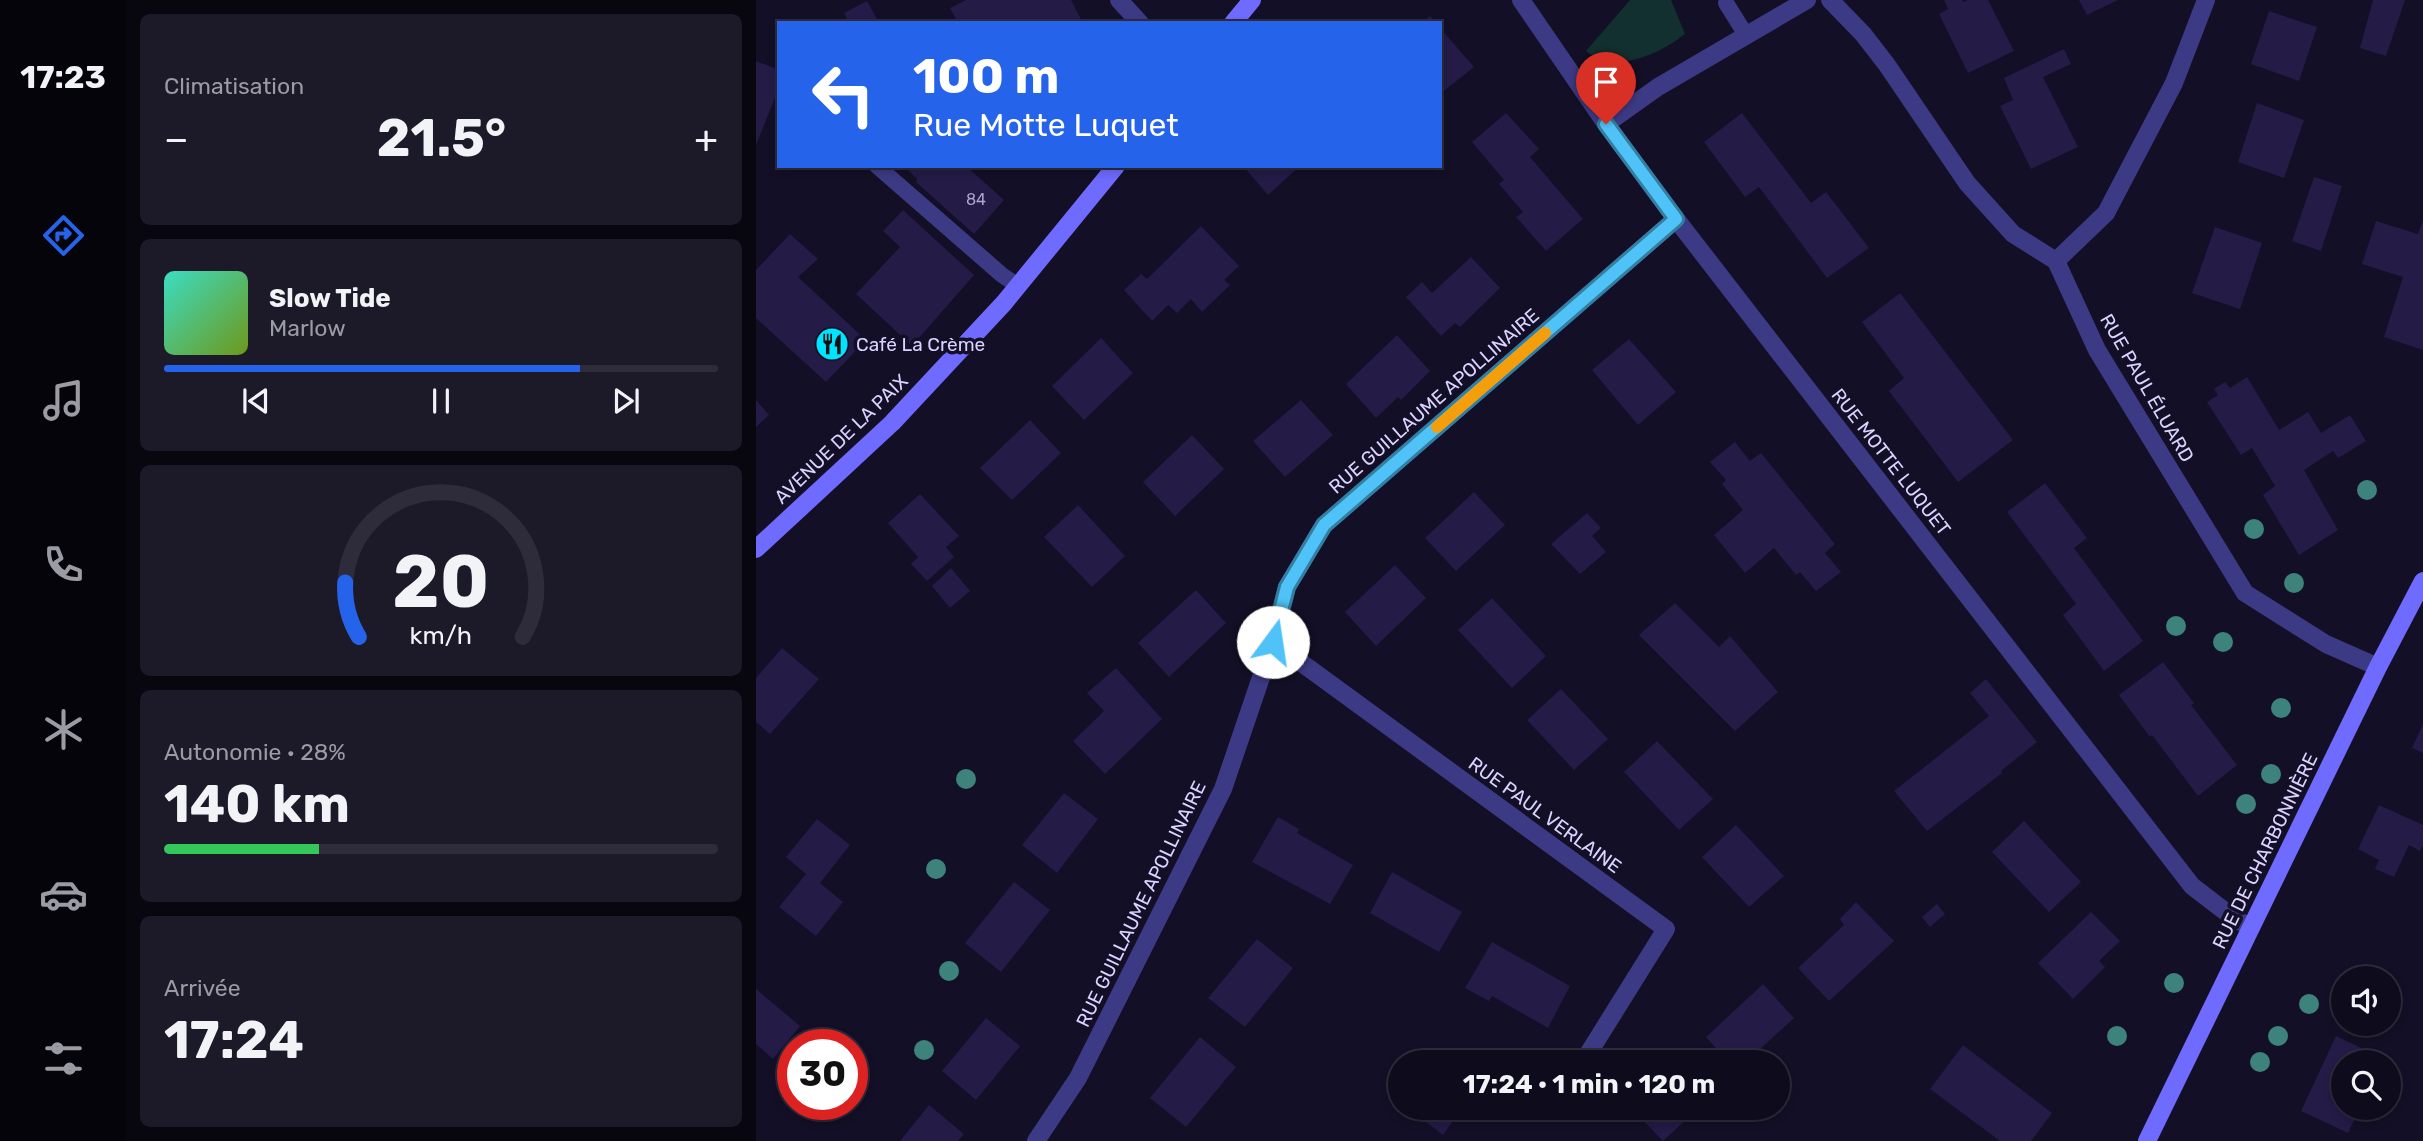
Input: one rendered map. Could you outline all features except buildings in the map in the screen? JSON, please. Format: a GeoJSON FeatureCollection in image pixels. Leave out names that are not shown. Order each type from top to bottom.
{"type":"FeatureCollection","features":[{"type":"Feature","properties":{"kind":"street"},"geometry":{"type":"LineString","coordinates":[[1119,0],[1138,21]]}},
{"type":"Feature","properties":{"kind":"street"},"geometry":{"type":"LineString","coordinates":[[1235,21],[1252,0]]}},
{"type":"Feature","properties":{"kind":"street","name":"RUE MOTTE LUQUET"},"geometry":{"type":"LineString","coordinates":[[1521,0],[1606,124],[1676,219],[2192,886],[2251,928]]}},
{"type":"Feature","properties":{"kind":"street"},"geometry":{"type":"LineString","coordinates":[[1606,124],[1658,87],[1807,0]]}},
{"type":"Feature","properties":{"kind":"street"},"geometry":{"type":"LineString","coordinates":[[1830,0],[1863,34],[1887,65],[1967,183],[2013,234],[2056,261],[2106,213],[2174,83],[2206,0]]}},
{"type":"Feature","properties":{"kind":"street","name":"AVENUE DE LA PAIX"},"geometry":{"type":"LineString","coordinates":[[756,549],[892,423],[1018,286],[1114,168]]}},
{"type":"Feature","properties":{"kind":"street","name":"RUE GUILLAUME APOLLINAIRE"},"geometry":{"type":"LineString","coordinates":[[1036,1141],[1078,1078],[1223,789],[1273,642],[1287,587],[1324,525],[1676,219]]}},
{"type":"Feature","properties":{"kind":"street","name":"RUE PAUL ÉLUARD"},"geometry":{"type":"LineString","coordinates":[[2056,261],[2097,350],[2245,593],[2326,644],[2378,667]]}},
{"type":"Feature","properties":{"kind":"street","name":"RUE DE CHARBONNIÈRE"},"geometry":{"type":"LineString","coordinates":[[2147,1141],[2378,667],[2423,581]]}},
{"type":"Feature","properties":{"kind":"street","name":"RUE PAUL VERLAINE"},"geometry":{"type":"LineString","coordinates":[[1273,642],[1666,929],[1590,1050]]}},
{"type":"Feature","properties":{"kind":"lane"},"geometry":{"type":"LineString","coordinates":[[1726,3],[1746,35]]}},
{"type":"Feature","properties":{"kind":"lane"},"geometry":{"type":"LineString","coordinates":[[879,168],[1018,286]]}},
{"type":"Feature","properties":{"kind":"green space"},"geometry":{"type":"Polygon","coordinates":[[[1630,0],[1671,0],[1685,34],[1663,48],[1637,59],[1610,61],[1597,58],[1586,51],[1630,0]]]}},
{"type":"Feature","properties":{"kind":"slow traffic"},"geometry":{"type":"LineString","coordinates":[[1437,427],[1545,333]]}},
{"type":"Feature","properties":{"kind":"place","name":"Café La Crème"},"geometry":{"type":"Point","coordinates":[832,344]}},
{"type":"Feature","properties":{"kind":"route"},"geometry":{"type":"LineString","coordinates":[[1273,642],[1287,587],[1324,525],[1676,219],[1606,124]]}}]}
